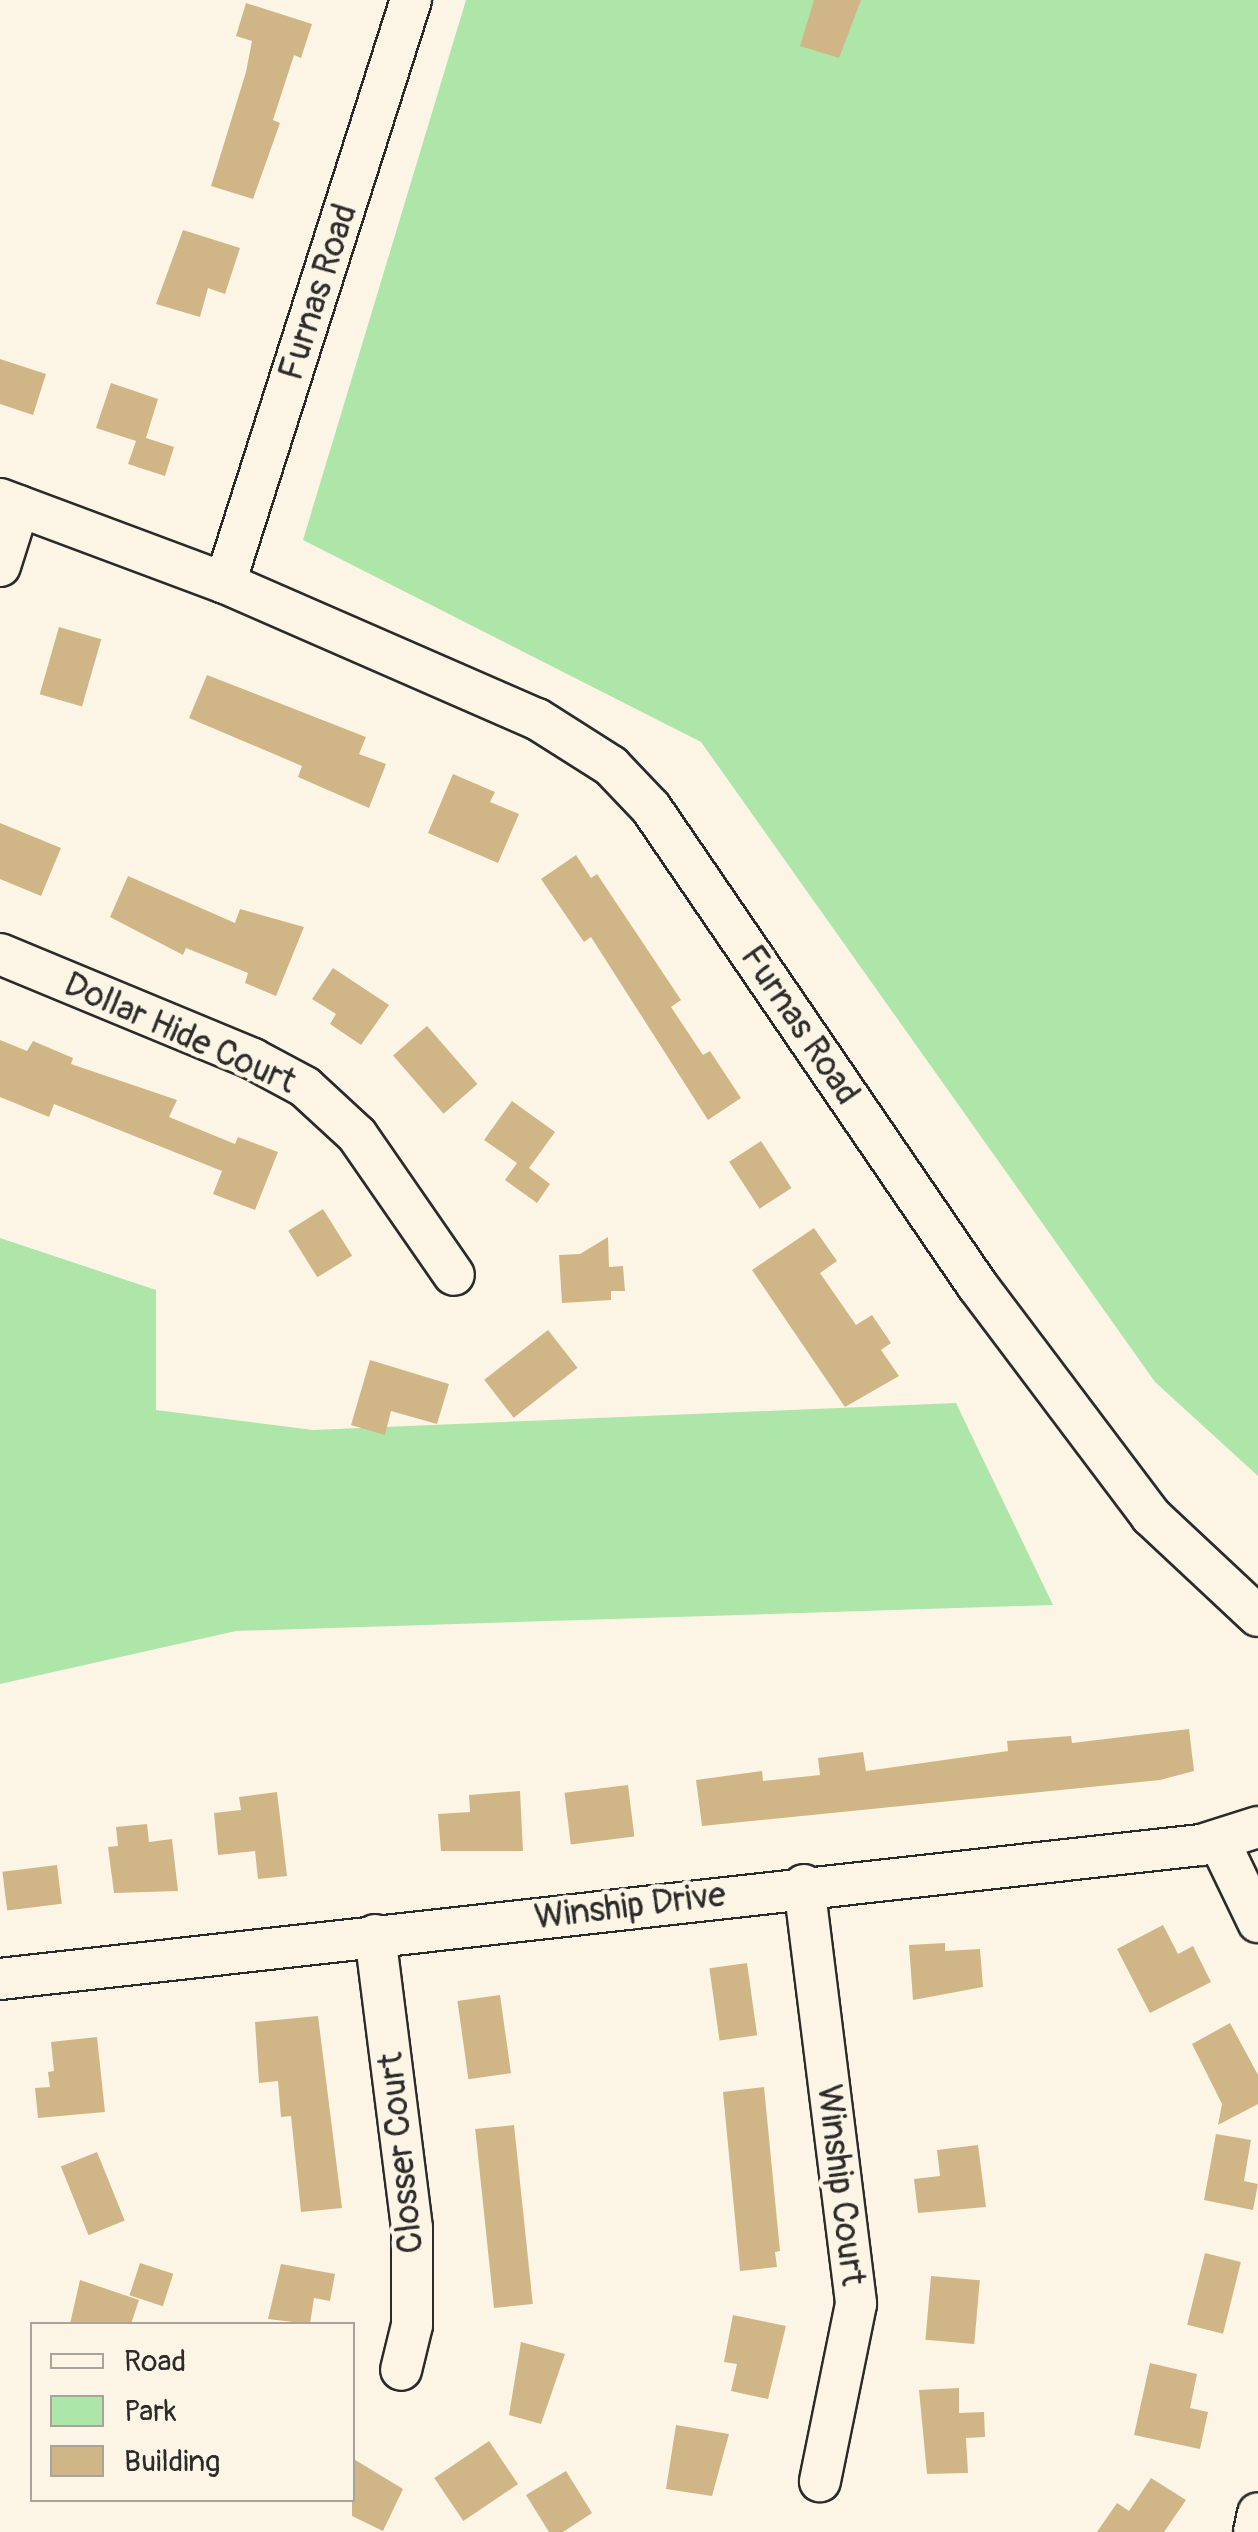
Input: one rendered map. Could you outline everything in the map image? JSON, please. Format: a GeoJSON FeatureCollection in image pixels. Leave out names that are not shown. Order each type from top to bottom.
{"type":"FeatureCollection","features":[{"type":"Feature","properties":{"kind":"street","name":"Furnas Road"},"geometry":{"type":"LineString","coordinates":[[225,583],[411,0]]}},
{"type":"Feature","properties":{"kind":"street","name":"Furnas Road"},"geometry":{"type":"LineString","coordinates":[[10,503],[225,583],[537,719],[588,748],[632,786],[977,1285],[1152,1516],[1258,1616]]}},
{"type":"Feature","properties":{"kind":"street"},"geometry":{"type":"LineString","coordinates":[[0,566],[10,503]]}},
{"type":"Feature","properties":{"kind":"street","name":"Dollar Hide Court"},"geometry":{"type":"LineString","coordinates":[[0,954],[253,1059],[304,1087],[357,1135],[454,1275]]}},
{"type":"Feature","properties":{"kind":"street","name":"Winship Drive"},"geometry":{"type":"LineString","coordinates":[[0,1980],[804,1885],[1220,1841],[1258,1827]]}},
{"type":"Feature","properties":{"kind":"street"},"geometry":{"type":"LineString","coordinates":[[1220,1841],[1258,1922]]}},
{"type":"Feature","properties":{"kind":"street","name":"Winship Court"},"geometry":{"type":"LineString","coordinates":[[804,1885],[856,2304],[820,2481]]}},
{"type":"Feature","properties":{"kind":"street","name":"Closser Court"},"geometry":{"type":"LineString","coordinates":[[375,1935],[412,2228],[412,2324],[401,2370]]}},
{"type":"Feature","properties":{"kind":"street"},"geometry":{"type":"LineString","coordinates":[[1254,2532],[1258,2514]]}},
{"type":"Feature","properties":{"kind":"green space"},"geometry":{"type":"Polygon","coordinates":[[[466,0],[1258,0],[1258,1476],[1155,1382],[701,742],[303,540],[466,0]]]}},
{"type":"Feature","properties":{"kind":"green space"},"geometry":{"type":"Polygon","coordinates":[[[0,1238],[156,1290],[156,1410],[313,1430],[956,1403],[1053,1605],[236,1631],[0,1684],[0,1238]]]}},
{"type":"Feature","properties":{"kind":"building"},"geometry":{"type":"Polygon","coordinates":[[[814,0],[861,0],[839,58],[800,46],[814,0]]]}},
{"type":"Feature","properties":{"kind":"building"},"geometry":{"type":"Polygon","coordinates":[[[246,3],[312,24],[301,58],[294,55],[273,120],[280,123],[253,199],[211,186],[252,41],[236,36],[246,3]]]}},
{"type":"Feature","properties":{"kind":"building"},"geometry":{"type":"Polygon","coordinates":[[[183,230],[240,248],[225,294],[208,288],[200,317],[156,304],[183,230]]]}},
{"type":"Feature","properties":{"kind":"building"},"geometry":{"type":"Polygon","coordinates":[[[0,359],[46,374],[33,415],[0,404],[0,359]]]}},
{"type":"Feature","properties":{"kind":"building"},"geometry":{"type":"Polygon","coordinates":[[[111,383],[158,399],[146,438],[174,447],[165,476],[128,464],[136,441],[96,428],[111,383]]]}},
{"type":"Feature","properties":{"kind":"building"},"geometry":{"type":"Polygon","coordinates":[[[59,627],[101,639],[82,706],[40,694],[59,627]]]}},
{"type":"Feature","properties":{"kind":"building"},"geometry":{"type":"Polygon","coordinates":[[[207,675],[366,737],[359,754],[386,764],[369,808],[298,777],[302,766],[189,718],[207,675]]]}},
{"type":"Feature","properties":{"kind":"building"},"geometry":{"type":"Polygon","coordinates":[[[453,774],[495,792],[490,802],[519,814],[498,863],[428,833],[453,774]]]}},
{"type":"Feature","properties":{"kind":"building"},"geometry":{"type":"Polygon","coordinates":[[[0,823],[61,848],[41,896],[0,879],[0,823]]]}},
{"type":"Feature","properties":{"kind":"building"},"geometry":{"type":"Polygon","coordinates":[[[576,855],[591,878],[597,874],[681,1000],[671,1007],[703,1055],[710,1051],[741,1098],[708,1120],[591,937],[584,942],[541,879],[576,855]]]}},
{"type":"Feature","properties":{"kind":"building"},"geometry":{"type":"Polygon","coordinates":[[[128,876],[235,923],[240,909],[304,927],[276,996],[245,983],[248,973],[186,948],[183,955],[110,917],[128,876]]]}},
{"type":"Feature","properties":{"kind":"building"},"geometry":{"type":"Polygon","coordinates":[[[333,968],[389,1005],[361,1045],[330,1024],[336,1014],[312,999],[333,968]]]}},
{"type":"Feature","properties":{"kind":"building"},"geometry":{"type":"Polygon","coordinates":[[[427,1026],[478,1084],[444,1114],[393,1056],[427,1026]]]}},
{"type":"Feature","properties":{"kind":"building"},"geometry":{"type":"Polygon","coordinates":[[[0,1040],[27,1051],[33,1041],[73,1058],[71,1064],[177,1100],[169,1117],[235,1144],[238,1137],[278,1152],[255,1210],[213,1194],[222,1171],[54,1104],[49,1117],[0,1097],[0,1040]]]}},
{"type":"Feature","properties":{"kind":"building"},"geometry":{"type":"Polygon","coordinates":[[[512,1101],[555,1132],[529,1168],[550,1184],[537,1203],[505,1180],[517,1163],[484,1140],[512,1101]]]}},
{"type":"Feature","properties":{"kind":"building"},"geometry":{"type":"Polygon","coordinates":[[[761,1141],[791,1188],[760,1209],[729,1162],[761,1141]]]}},
{"type":"Feature","properties":{"kind":"building"},"geometry":{"type":"Polygon","coordinates":[[[323,1209],[352,1256],[317,1277],[288,1231],[323,1209]]]}},
{"type":"Feature","properties":{"kind":"building"},"geometry":{"type":"Polygon","coordinates":[[[814,1228],[837,1261],[820,1273],[856,1325],[872,1315],[891,1343],[881,1350],[899,1376],[845,1407],[752,1270],[814,1228]]]}},
{"type":"Feature","properties":{"kind":"building"},"geometry":{"type":"Polygon","coordinates":[[[608,1237],[609,1267],[623,1266],[625,1291],[611,1291],[611,1300],[562,1303],[559,1255],[580,1254],[608,1237]]]}},
{"type":"Feature","properties":{"kind":"building"},"geometry":{"type":"Polygon","coordinates":[[[548,1330],[578,1368],[514,1418],[484,1380],[548,1330]]]}},
{"type":"Feature","properties":{"kind":"building"},"geometry":{"type":"Polygon","coordinates":[[[370,1360],[449,1384],[437,1424],[391,1411],[385,1435],[351,1425],[370,1360]]]}},
{"type":"Feature","properties":{"kind":"building"},"geometry":{"type":"Polygon","coordinates":[[[1189,1729],[1194,1771],[1160,1780],[702,1826],[696,1780],[762,1771],[763,1781],[820,1775],[818,1758],[863,1752],[866,1771],[1008,1751],[1007,1741],[1071,1736],[1072,1743],[1189,1729]]]}},
{"type":"Feature","properties":{"kind":"building"},"geometry":{"type":"Polygon","coordinates":[[[628,1785],[634,1837],[571,1844],[564,1793],[628,1785]]]}},
{"type":"Feature","properties":{"kind":"building"},"geometry":{"type":"Polygon","coordinates":[[[520,1791],[523,1851],[441,1851],[438,1814],[470,1812],[469,1795],[520,1791]]]}},
{"type":"Feature","properties":{"kind":"building"},"geometry":{"type":"Polygon","coordinates":[[[277,1792],[287,1876],[258,1879],[255,1851],[218,1855],[214,1813],[241,1810],[239,1797],[277,1792]]]}},
{"type":"Feature","properties":{"kind":"building"},"geometry":{"type":"Polygon","coordinates":[[[147,1824],[149,1842],[172,1839],[178,1891],[114,1893],[108,1847],[118,1846],[116,1827],[147,1824]]]}},
{"type":"Feature","properties":{"kind":"building"},"geometry":{"type":"Polygon","coordinates":[[[57,1865],[62,1904],[7,1910],[2,1872],[57,1865]]]}},
{"type":"Feature","properties":{"kind":"building"},"geometry":{"type":"Polygon","coordinates":[[[1163,1925],[1178,1954],[1193,1946],[1211,1982],[1150,2013],[1117,1949],[1163,1925]]]}},
{"type":"Feature","properties":{"kind":"building"},"geometry":{"type":"Polygon","coordinates":[[[945,1943],[945,1951],[980,1949],[983,1987],[913,2000],[909,1945],[945,1943]]]}},
{"type":"Feature","properties":{"kind":"building"},"geometry":{"type":"Polygon","coordinates":[[[747,1963],[757,2035],[720,2041],[709,1968],[747,1963]]]}},
{"type":"Feature","properties":{"kind":"building"},"geometry":{"type":"Polygon","coordinates":[[[500,1995],[511,2073],[468,2079],[457,2001],[500,1995]]]}},
{"type":"Feature","properties":{"kind":"building"},"geometry":{"type":"Polygon","coordinates":[[[318,2016],[342,2208],[301,2212],[291,2116],[281,2117],[278,2081],[259,2083],[255,2022],[318,2016]]]}},
{"type":"Feature","properties":{"kind":"building"},"geometry":{"type":"Polygon","coordinates":[[[1230,2023],[1258,2075],[1258,2104],[1218,2125],[1222,2104],[1192,2044],[1230,2023]]]}},
{"type":"Feature","properties":{"kind":"building"},"geometry":{"type":"Polygon","coordinates":[[[97,2037],[105,2112],[38,2118],[35,2088],[50,2087],[48,2072],[54,2071],[51,2042],[97,2037]]]}},
{"type":"Feature","properties":{"kind":"building"},"geometry":{"type":"Polygon","coordinates":[[[764,2087],[780,2251],[775,2252],[777,2267],[740,2271],[723,2092],[764,2087]]]}},
{"type":"Feature","properties":{"kind":"building"},"geometry":{"type":"Polygon","coordinates":[[[514,2125],[533,2304],[494,2308],[475,2129],[514,2125]]]}},
{"type":"Feature","properties":{"kind":"building"},"geometry":{"type":"Polygon","coordinates":[[[1216,2134],[1251,2140],[1244,2181],[1258,2184],[1253,2210],[1204,2200],[1216,2134]]]}},
{"type":"Feature","properties":{"kind":"building"},"geometry":{"type":"Polygon","coordinates":[[[978,2145],[986,2207],[918,2213],[914,2179],[940,2176],[937,2150],[978,2145]]]}},
{"type":"Feature","properties":{"kind":"building"},"geometry":{"type":"Polygon","coordinates":[[[97,2152],[125,2221],[89,2235],[61,2167],[97,2152]]]}},
{"type":"Feature","properties":{"kind":"building"},"geometry":{"type":"Polygon","coordinates":[[[1205,2253],[1241,2262],[1223,2334],[1187,2325],[1205,2253]]]}},
{"type":"Feature","properties":{"kind":"building"},"geometry":{"type":"Polygon","coordinates":[[[140,2263],[173,2274],[163,2306],[129,2295],[140,2263]]]}},
{"type":"Feature","properties":{"kind":"building"},"geometry":{"type":"Polygon","coordinates":[[[281,2264],[335,2274],[330,2301],[314,2298],[310,2322],[268,2319],[281,2264]]]}},
{"type":"Feature","properties":{"kind":"building"},"geometry":{"type":"Polygon","coordinates":[[[931,2276],[980,2280],[974,2344],[925,2340],[931,2276]]]}},
{"type":"Feature","properties":{"kind":"building"},"geometry":{"type":"Polygon","coordinates":[[[80,2280],[139,2300],[132,2322],[70,2322],[80,2280]]]}},
{"type":"Feature","properties":{"kind":"building"},"geometry":{"type":"Polygon","coordinates":[[[733,2315],[786,2326],[768,2399],[731,2391],[737,2364],[724,2362],[733,2315]]]}},
{"type":"Feature","properties":{"kind":"building"},"geometry":{"type":"Polygon","coordinates":[[[521,2342],[565,2354],[541,2424],[509,2415],[521,2342]]]}},
{"type":"Feature","properties":{"kind":"building"},"geometry":{"type":"Polygon","coordinates":[[[1150,2363],[1197,2374],[1190,2408],[1208,2412],[1200,2449],[1134,2435],[1150,2363]]]}},
{"type":"Feature","properties":{"kind":"building"},"geometry":{"type":"Polygon","coordinates":[[[959,2388],[959,2413],[984,2412],[985,2437],[966,2438],[968,2473],[927,2474],[919,2390],[959,2388]]]}},
{"type":"Feature","properties":{"kind":"building"},"geometry":{"type":"Polygon","coordinates":[[[676,2425],[729,2434],[712,2496],[666,2489],[676,2425]]]}},
{"type":"Feature","properties":{"kind":"building"},"geometry":{"type":"Polygon","coordinates":[[[489,2441],[518,2484],[463,2521],[434,2478],[489,2441]]]}},
{"type":"Feature","properties":{"kind":"building"},"geometry":{"type":"Polygon","coordinates":[[[355,2460],[403,2489],[383,2531],[352,2516],[355,2460]]]}},
{"type":"Feature","properties":{"kind":"building"},"geometry":{"type":"Polygon","coordinates":[[[566,2471],[592,2513],[563,2532],[549,2532],[526,2495],[566,2471]]]}},
{"type":"Feature","properties":{"kind":"building"},"geometry":{"type":"Polygon","coordinates":[[[1151,2478],[1186,2500],[1164,2532],[1097,2532],[1117,2503],[1129,2511],[1151,2478]]]}}]}
